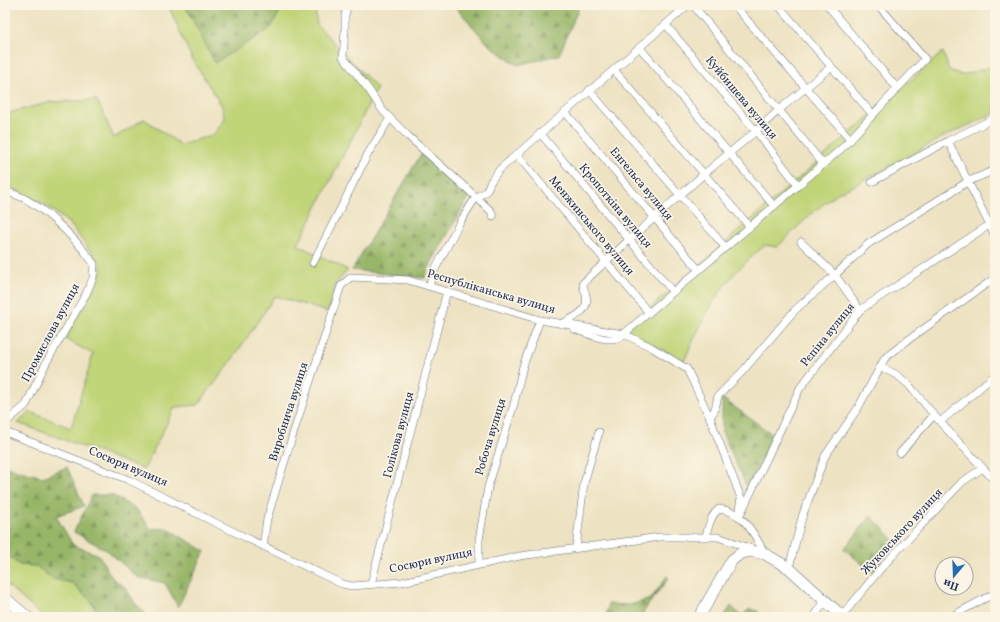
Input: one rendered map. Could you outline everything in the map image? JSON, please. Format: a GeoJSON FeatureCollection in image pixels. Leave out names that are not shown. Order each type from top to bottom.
{"type":"FeatureCollection","features":[{"type":"Feature","properties":{"kind":"main road"},"geometry":{"type":"LineString","coordinates":[[699,617],[732,560],[741,553],[751,551],[765,554]]}},
{"type":"Feature","properties":{"kind":"main road","name":"Сосюри вулиця"},"geometry":{"type":"LineString","coordinates":[[765,554],[789,568],[843,617]]}},
{"type":"Feature","properties":{"kind":"main road"},"geometry":{"type":"LineString","coordinates":[[5,598],[27,617]]}},
{"type":"Feature","properties":{"kind":"street"},"geometry":{"type":"LineString","coordinates":[[348,5],[345,15],[343,57],[369,90],[382,111],[491,211],[493,216]]}},
{"type":"Feature","properties":{"kind":"street"},"geometry":{"type":"LineString","coordinates":[[429,286],[433,273],[455,231],[476,197],[486,192],[491,181],[499,170],[688,5]]}},
{"type":"Feature","properties":{"kind":"street"},"geometry":{"type":"LineString","coordinates":[[693,5],[824,164]]}},
{"type":"Feature","properties":{"kind":"street"},"geometry":{"type":"LineString","coordinates":[[734,5],[851,140]]}},
{"type":"Feature","properties":{"kind":"street"},"geometry":{"type":"LineString","coordinates":[[778,5],[873,115]]}},
{"type":"Feature","properties":{"kind":"street"},"geometry":{"type":"LineString","coordinates":[[827,5],[897,88]]}},
{"type":"Feature","properties":{"kind":"street"},"geometry":{"type":"LineString","coordinates":[[624,334],[851,140],[925,59],[878,5]]}},
{"type":"Feature","properties":{"kind":"street","name":"Куйбишева вулиця"},"geometry":{"type":"LineString","coordinates":[[666,25],[756,132],[798,185]]}},
{"type":"Feature","properties":{"kind":"street"},"geometry":{"type":"LineString","coordinates":[[640,48],[774,206]]}},
{"type":"Feature","properties":{"kind":"street"},"geometry":{"type":"LineString","coordinates":[[561,324],[582,312],[586,306],[586,294],[583,289],[583,283],[606,260],[704,174],[756,132],[780,109],[831,67]]}},
{"type":"Feature","properties":{"kind":"street"},"geometry":{"type":"LineString","coordinates":[[614,70],[750,227]]}},
{"type":"Feature","properties":{"kind":"street"},"geometry":{"type":"LineString","coordinates":[[590,90],[680,196],[726,247]]}},
{"type":"Feature","properties":{"kind":"street","name":"Енгельса вулиця"},"geometry":{"type":"LineString","coordinates":[[565,112],[699,270]]}},
{"type":"Feature","properties":{"kind":"street"},"geometry":{"type":"LineString","coordinates":[[313,263],[369,152],[390,118]]}},
{"type":"Feature","properties":{"kind":"street"},"geometry":{"type":"LineString","coordinates":[[872,182],[948,141],[995,118]]}},
{"type":"Feature","properties":{"kind":"street","name":"Кропоткіна вулиця"},"geometry":{"type":"LineString","coordinates":[[540,133],[673,292]]}},
{"type":"Feature","properties":{"kind":"street"},"geometry":{"type":"LineString","coordinates":[[948,141],[992,223],[995,236]]}},
{"type":"Feature","properties":{"kind":"street","name":"Менжинського вулиця"},"geometry":{"type":"LineString","coordinates":[[517,155],[649,313]]}},
{"type":"Feature","properties":{"kind":"street"},"geometry":{"type":"LineString","coordinates":[[710,418],[718,396],[742,372],[795,310],[868,244],[969,181],[995,170]]}},
{"type":"Feature","properties":{"kind":"street","name":"Промислова вулиця"},"geometry":{"type":"LineString","coordinates":[[5,192],[17,196],[40,208],[57,222],[86,252],[94,264],[93,278],[86,294],[46,363],[26,405],[5,423]]}},
{"type":"Feature","properties":{"kind":"street","name":"Рєпіна вулиця"},"geometry":{"type":"LineString","coordinates":[[739,516],[800,388],[860,310],[992,223]]}},
{"type":"Feature","properties":{"kind":"street"},"geometry":{"type":"LineString","coordinates":[[801,242],[835,275],[860,310]]}},
{"type":"Feature","properties":{"kind":"street","name":"Республіканська вулиця"},"geometry":{"type":"LineString","coordinates":[[341,286],[351,277],[408,280],[540,320],[624,334],[651,348],[687,369],[710,418],[741,498],[739,516]]}},
{"type":"Feature","properties":{"kind":"street"},"geometry":{"type":"LineString","coordinates":[[789,568],[803,514],[825,456],[858,408],[881,368],[885,358],[995,278]]}},
{"type":"Feature","properties":{"kind":"street","name":"Виробнича вулиця"},"geometry":{"type":"LineString","coordinates":[[263,546],[267,519],[341,286]]}},
{"type":"Feature","properties":{"kind":"street","name":"Голікова вулиця"},"geometry":{"type":"LineString","coordinates":[[371,584],[447,291]]}},
{"type":"Feature","properties":{"kind":"street","name":"Робоча вулиця"},"geometry":{"type":"LineString","coordinates":[[479,564],[479,540],[488,487],[514,404],[523,366],[540,320]]}},
{"type":"Feature","properties":{"kind":"street"},"geometry":{"type":"LineString","coordinates":[[881,368],[897,375],[908,384],[940,422],[995,481]]}},
{"type":"Feature","properties":{"kind":"street"},"geometry":{"type":"LineString","coordinates":[[940,422],[995,375]]}},
{"type":"Feature","properties":{"kind":"street"},"geometry":{"type":"LineString","coordinates":[[900,453],[934,415]]}},
{"type":"Feature","properties":{"kind":"street","name":"Сосюри вулиця"},"geometry":{"type":"LineString","coordinates":[[5,432],[129,480],[342,584],[352,586],[402,582],[520,556],[660,537],[718,537],[733,541],[765,554]]}},
{"type":"Feature","properties":{"kind":"street"},"geometry":{"type":"LineString","coordinates":[[576,548],[584,483],[599,432]]}},
{"type":"Feature","properties":{"kind":"street","name":"Жуковського вулиця"},"geometry":{"type":"LineString","coordinates":[[843,617],[882,567],[962,482],[983,468]]}},
{"type":"Feature","properties":{"kind":"street"},"geometry":{"type":"LineString","coordinates":[[706,536],[711,517],[714,513],[719,509],[727,510],[739,516],[752,531],[765,554]]}},
{"type":"Feature","properties":{"kind":"street"},"geometry":{"type":"LineString","coordinates":[[950,617],[995,592]]}},
{"type":"Feature","properties":{"kind":"street"},"geometry":{"type":"LineString","coordinates":[[814,617],[825,601]]}},
{"type":"Feature","properties":{"kind":"green space"},"geometry":{"type":"Polygon","coordinates":[[[168,5],[315,5],[317,25],[377,88],[298,245],[348,270],[336,283],[328,312],[275,296],[230,363],[198,405],[175,407],[144,469],[18,423],[30,412],[71,428],[93,354],[65,339],[98,281],[101,265],[70,224],[47,206],[8,186],[5,186],[5,114],[51,102],[97,100],[114,138],[144,119],[181,145],[214,134],[225,119],[222,106],[192,59],[168,5]]]}},
{"type":"Feature","properties":{"kind":"green space"},"geometry":{"type":"Polygon","coordinates":[[[185,5],[283,5],[271,28],[215,63],[185,5]]]}},
{"type":"Feature","properties":{"kind":"green space"},"geometry":{"type":"Polygon","coordinates":[[[454,5],[580,5],[559,55],[517,65],[489,45],[454,5]]]}},
{"type":"Feature","properties":{"kind":"green space"},"geometry":{"type":"Polygon","coordinates":[[[943,52],[949,70],[962,75],[995,66],[995,113],[947,135],[836,194],[810,215],[777,247],[765,245],[735,273],[720,292],[696,334],[684,361],[625,330],[943,52]]]}},
{"type":"Feature","properties":{"kind":"green space"},"geometry":{"type":"Polygon","coordinates":[[[421,154],[469,197],[429,267],[425,278],[352,270],[421,154]]]}},
{"type":"Feature","properties":{"kind":"green space"},"geometry":{"type":"Polygon","coordinates":[[[722,398],[772,434],[748,490],[722,433],[722,398]]]}},
{"type":"Feature","properties":{"kind":"green space"},"geometry":{"type":"Polygon","coordinates":[[[5,465],[9,468],[43,477],[67,467],[84,506],[56,516],[73,545],[99,555],[112,578],[126,588],[135,603],[149,617],[101,617],[89,599],[72,583],[52,579],[36,566],[19,565],[5,552],[5,465]]]}},
{"type":"Feature","properties":{"kind":"green space"},"geometry":{"type":"Polygon","coordinates":[[[92,495],[112,495],[137,510],[151,529],[166,528],[205,551],[178,607],[165,583],[137,577],[108,551],[74,532],[92,495]]]}},
{"type":"Feature","properties":{"kind":"green space"},"geometry":{"type":"Polygon","coordinates":[[[871,516],[897,543],[872,572],[844,549],[871,516]]]}},
{"type":"Feature","properties":{"kind":"green space"},"geometry":{"type":"Polygon","coordinates":[[[5,552],[19,565],[36,566],[72,583],[89,599],[101,617],[43,617],[5,583],[5,552]]]}},
{"type":"Feature","properties":{"kind":"green space"},"geometry":{"type":"Polygon","coordinates":[[[667,576],[669,578],[648,605],[641,617],[606,617],[608,604],[630,605],[651,599],[667,576]]]}},
{"type":"Feature","properties":{"kind":"green space"},"geometry":{"type":"Polygon","coordinates":[[[731,606],[741,616],[750,609],[759,612],[754,617],[724,617],[731,606]]]}}]}
